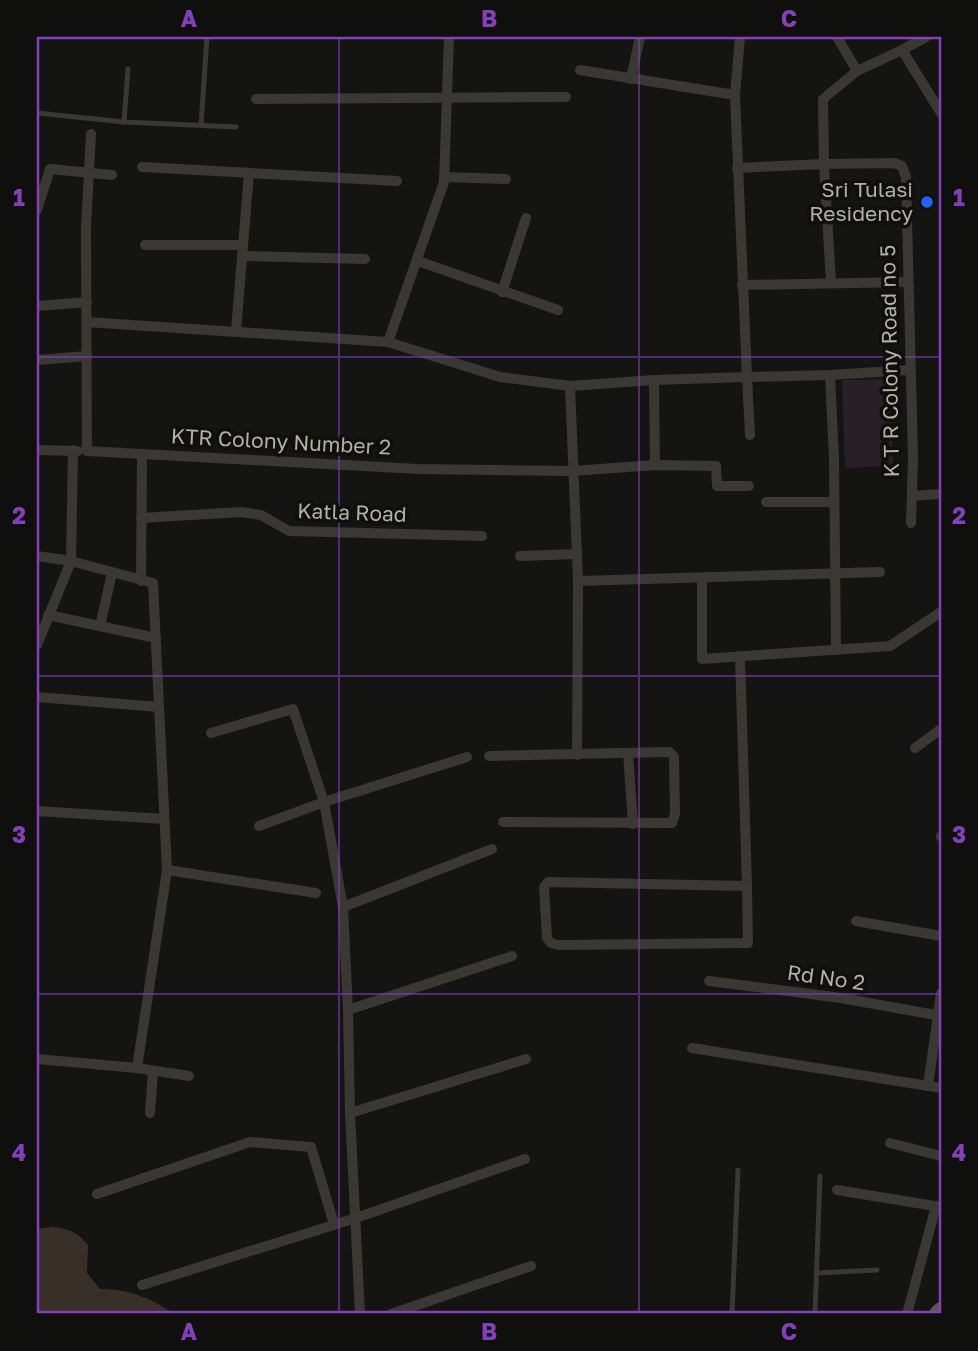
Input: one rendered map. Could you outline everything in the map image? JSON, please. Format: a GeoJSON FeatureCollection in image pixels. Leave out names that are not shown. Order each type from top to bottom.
{"type":"FeatureCollection","features":[{"type":"Feature","properties":{"kind":"street"},"geometry":{"type":"LineString","coordinates":[[388,342],[418,261],[444,177],[449,37]]}},
{"type":"Feature","properties":{"kind":"street"},"geometry":{"type":"LineString","coordinates":[[631,79],[640,37]]}},
{"type":"Feature","properties":{"kind":"street"},"geometry":{"type":"LineString","coordinates":[[740,37],[735,95],[750,435]]}},
{"type":"Feature","properties":{"kind":"street"},"geometry":{"type":"LineString","coordinates":[[837,37],[857,71]]}},
{"type":"Feature","properties":{"kind":"street"},"geometry":{"type":"LineString","coordinates":[[831,283],[823,99],[857,71],[926,37]]}},
{"type":"Feature","properties":{"kind":"street"},"geometry":{"type":"LineString","coordinates":[[902,50],[941,113]]}},
{"type":"Feature","properties":{"kind":"street"},"geometry":{"type":"LineString","coordinates":[[580,70],[735,95]]}},
{"type":"Feature","properties":{"kind":"street"},"geometry":{"type":"LineString","coordinates":[[256,100],[566,97]]}},
{"type":"Feature","properties":{"kind":"street"},"geometry":{"type":"LineString","coordinates":[[87,451],[88,173],[91,134]]}},
{"type":"Feature","properties":{"kind":"street","name":"K T R Colony Road no 5"},"geometry":{"type":"LineString","coordinates":[[824,164],[894,163],[902,166],[906,177],[911,523]]}},
{"type":"Feature","properties":{"kind":"street"},"geometry":{"type":"LineString","coordinates":[[737,168],[824,164]]}},
{"type":"Feature","properties":{"kind":"street"},"geometry":{"type":"LineString","coordinates":[[142,167],[397,181]]}},
{"type":"Feature","properties":{"kind":"street"},"geometry":{"type":"LineString","coordinates":[[37,210],[50,169],[111,175]]}},
{"type":"Feature","properties":{"kind":"street"},"geometry":{"type":"LineString","coordinates":[[236,331],[249,173]]}},
{"type":"Feature","properties":{"kind":"street"},"geometry":{"type":"LineString","coordinates":[[444,177],[506,180]]}},
{"type":"Feature","properties":{"kind":"street"},"geometry":{"type":"LineString","coordinates":[[502,292],[526,218]]}},
{"type":"Feature","properties":{"kind":"street"},"geometry":{"type":"LineString","coordinates":[[145,245],[365,259]]}},
{"type":"Feature","properties":{"kind":"street"},"geometry":{"type":"LineString","coordinates":[[418,261],[558,310]]}},
{"type":"Feature","properties":{"kind":"street"},"geometry":{"type":"LineString","coordinates":[[742,285],[908,282]]}},
{"type":"Feature","properties":{"kind":"street"},"geometry":{"type":"LineString","coordinates":[[37,306],[88,302]]}},
{"type":"Feature","properties":{"kind":"street"},"geometry":{"type":"LineString","coordinates":[[87,322],[388,342],[500,377],[570,386],[909,370]]}},
{"type":"Feature","properties":{"kind":"street"},"geometry":{"type":"LineString","coordinates":[[37,360],[87,356]]}},
{"type":"Feature","properties":{"kind":"street"},"geometry":{"type":"LineString","coordinates":[[830,375],[836,650]]}},
{"type":"Feature","properties":{"kind":"street"},"geometry":{"type":"LineString","coordinates":[[654,380],[655,465]]}},
{"type":"Feature","properties":{"kind":"street"},"geometry":{"type":"LineString","coordinates":[[570,386],[578,581],[577,755]]}},
{"type":"Feature","properties":{"kind":"street","name":"KTR Colony Number 2"},"geometry":{"type":"LineString","coordinates":[[37,450],[418,469],[573,471],[655,465],[716,466],[717,486],[749,486]]}},
{"type":"Feature","properties":{"kind":"street"},"geometry":{"type":"LineString","coordinates":[[37,645],[71,561],[73,450]]}},
{"type":"Feature","properties":{"kind":"street"},"geometry":{"type":"LineString","coordinates":[[141,582],[142,454]]}},
{"type":"Feature","properties":{"kind":"street"},"geometry":{"type":"LineString","coordinates":[[912,496],[941,494]]}},
{"type":"Feature","properties":{"kind":"street"},"geometry":{"type":"LineString","coordinates":[[765,502],[834,502]]}},
{"type":"Feature","properties":{"kind":"street","name":"Katla Road"},"geometry":{"type":"LineString","coordinates":[[141,519],[241,512],[261,516],[289,531],[482,536]]}},
{"type":"Feature","properties":{"kind":"street"},"geometry":{"type":"LineString","coordinates":[[520,556],[577,554]]}},
{"type":"Feature","properties":{"kind":"street"},"geometry":{"type":"LineString","coordinates":[[37,556],[71,561],[141,582],[153,583],[167,870],[137,1068]]}},
{"type":"Feature","properties":{"kind":"street"},"geometry":{"type":"LineString","coordinates":[[578,581],[880,572]]}},
{"type":"Feature","properties":{"kind":"street"},"geometry":{"type":"LineString","coordinates":[[100,626],[111,573]]}},
{"type":"Feature","properties":{"kind":"street"},"geometry":{"type":"LineString","coordinates":[[702,579],[702,659],[890,646],[941,612]]}},
{"type":"Feature","properties":{"kind":"street"},"geometry":{"type":"LineString","coordinates":[[48,615],[156,638]]}},
{"type":"Feature","properties":{"kind":"street"},"geometry":{"type":"LineString","coordinates":[[740,656],[747,886],[748,943],[559,945],[551,943],[547,938],[544,887],[548,882],[747,886]]}},
{"type":"Feature","properties":{"kind":"street"},"geometry":{"type":"LineString","coordinates":[[37,697],[159,707]]}},
{"type":"Feature","properties":{"kind":"street"},"geometry":{"type":"LineString","coordinates":[[211,733],[293,709],[324,802],[343,906],[349,1113],[360,1314]]}},
{"type":"Feature","properties":{"kind":"street"},"geometry":{"type":"LineString","coordinates":[[915,748],[941,729]]}},
{"type":"Feature","properties":{"kind":"street"},"geometry":{"type":"LineString","coordinates":[[489,756],[670,752],[674,757],[674,821],[666,825],[503,822]]}},
{"type":"Feature","properties":{"kind":"street"},"geometry":{"type":"LineString","coordinates":[[628,753],[633,824]]}},
{"type":"Feature","properties":{"kind":"street"},"geometry":{"type":"LineString","coordinates":[[259,826],[324,802],[467,757]]}},
{"type":"Feature","properties":{"kind":"street"},"geometry":{"type":"LineString","coordinates":[[37,811],[164,819]]}},
{"type":"Feature","properties":{"kind":"street"},"geometry":{"type":"LineString","coordinates":[[343,906],[492,849]]}},
{"type":"Feature","properties":{"kind":"street"},"geometry":{"type":"LineString","coordinates":[[167,870],[316,893]]}},
{"type":"Feature","properties":{"kind":"street"},"geometry":{"type":"LineString","coordinates":[[856,922],[941,936]]}},
{"type":"Feature","properties":{"kind":"street"},"geometry":{"type":"LineString","coordinates":[[348,1010],[512,956]]}},
{"type":"Feature","properties":{"kind":"street","name":"Rd No 2"},"geometry":{"type":"LineString","coordinates":[[709,981],[841,998],[940,1016]]}},
{"type":"Feature","properties":{"kind":"street"},"geometry":{"type":"LineString","coordinates":[[928,1086],[940,1016],[941,993]]}},
{"type":"Feature","properties":{"kind":"street"},"geometry":{"type":"LineString","coordinates":[[692,1048],[941,1088]]}},
{"type":"Feature","properties":{"kind":"street"},"geometry":{"type":"LineString","coordinates":[[37,1059],[137,1068],[189,1076]]}},
{"type":"Feature","properties":{"kind":"street"},"geometry":{"type":"LineString","coordinates":[[349,1113],[526,1059]]}},
{"type":"Feature","properties":{"kind":"street"},"geometry":{"type":"LineString","coordinates":[[150,1113],[153,1070]]}},
{"type":"Feature","properties":{"kind":"street"},"geometry":{"type":"LineString","coordinates":[[97,1194],[250,1142],[311,1147],[334,1224]]}},
{"type":"Feature","properties":{"kind":"street"},"geometry":{"type":"LineString","coordinates":[[890,1143],[941,1156]]}},
{"type":"Feature","properties":{"kind":"street"},"geometry":{"type":"LineString","coordinates":[[142,1285],[356,1218],[525,1159]]}},
{"type":"Feature","properties":{"kind":"street"},"geometry":{"type":"LineString","coordinates":[[837,1190],[939,1207],[907,1314]]}},
{"type":"Feature","properties":{"kind":"street"},"geometry":{"type":"LineString","coordinates":[[391,1314],[531,1266]]}},
{"type":"Feature","properties":{"kind":"lane"},"geometry":{"type":"LineString","coordinates":[[201,125],[207,37]]}},
{"type":"Feature","properties":{"kind":"lane"},"geometry":{"type":"LineString","coordinates":[[124,122],[128,69]]}},
{"type":"Feature","properties":{"kind":"lane"},"geometry":{"type":"LineString","coordinates":[[37,113],[124,122],[236,127]]}},
{"type":"Feature","properties":{"kind":"lane"},"geometry":{"type":"LineString","coordinates":[[732,1314],[738,1170]]}},
{"type":"Feature","properties":{"kind":"lane"},"geometry":{"type":"LineString","coordinates":[[815,1314],[820,1176]]}},
{"type":"Feature","properties":{"kind":"lane"},"geometry":{"type":"LineString","coordinates":[[816,1273],[877,1270]]}},
{"type":"Feature","properties":{"kind":"shaded area"},"geometry":{"type":"Polygon","coordinates":[[[890,379],[893,466],[845,468],[842,380],[890,379]]]}},
{"type":"Feature","properties":{"kind":"shaded area"},"geometry":{"type":"Polygon","coordinates":[[[51,1227],[72,1232],[88,1245],[87,1273],[100,1289],[139,1296],[174,1314],[37,1314],[37,1229],[51,1227]]]}},
{"type":"Feature","properties":{"kind":"place","name":"Sri Tulasi Residency"},"geometry":{"type":"Point","coordinates":[927,202]}}]}
